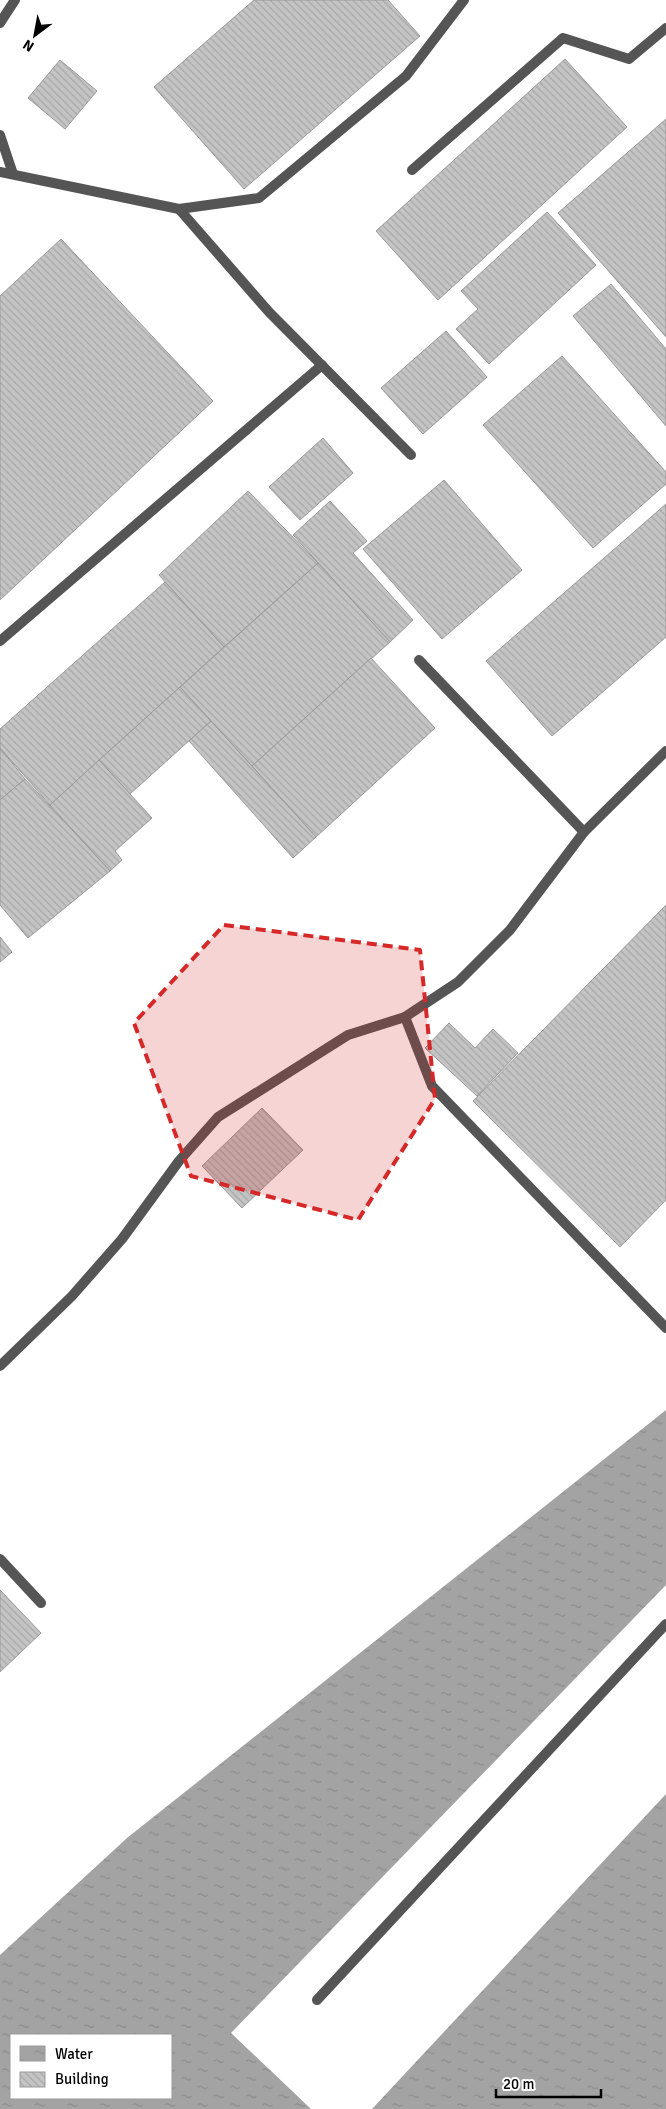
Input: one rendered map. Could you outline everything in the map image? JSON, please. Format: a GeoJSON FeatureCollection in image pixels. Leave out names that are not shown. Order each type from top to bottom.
{"type":"FeatureCollection","features":[{"type":"Feature","properties":{"kind":"lane"},"geometry":{"type":"LineString","coordinates":[[0,23],[15,0]]}},
{"type":"Feature","properties":{"kind":"lane"},"geometry":{"type":"LineString","coordinates":[[0,172],[179,209],[259,198],[406,76],[464,0]]}},
{"type":"Feature","properties":{"kind":"lane"},"geometry":{"type":"LineString","coordinates":[[412,170],[563,38],[629,59],[666,28]]}},
{"type":"Feature","properties":{"kind":"lane"},"geometry":{"type":"LineString","coordinates":[[0,135],[13,174]]}},
{"type":"Feature","properties":{"kind":"lane"},"geometry":{"type":"LineString","coordinates":[[179,209],[270,312],[411,455]]}},
{"type":"Feature","properties":{"kind":"lane"},"geometry":{"type":"LineString","coordinates":[[0,641],[322,365]]}},
{"type":"Feature","properties":{"kind":"lane"},"geometry":{"type":"LineString","coordinates":[[419,660],[584,832]]}},
{"type":"Feature","properties":{"kind":"lane"},"geometry":{"type":"LineString","coordinates":[[0,1366],[79,1288],[122,1239],[179,1160],[218,1117],[348,1034],[405,1017],[458,982],[510,930],[584,832],[666,751]]}},
{"type":"Feature","properties":{"kind":"lane"},"geometry":{"type":"LineString","coordinates":[[405,1017],[432,1086],[666,1328]]}},
{"type":"Feature","properties":{"kind":"lane"},"geometry":{"type":"LineString","coordinates":[[0,1559],[41,1603]]}},
{"type":"Feature","properties":{"kind":"lane"},"geometry":{"type":"LineString","coordinates":[[317,2000],[666,1624]]}},
{"type":"Feature","properties":{"kind":"highlighted area"},"geometry":{"type":"Polygon","coordinates":[[[224,925],[420,950],[435,1099],[358,1220],[191,1176],[134,1023],[224,925]]]}},
{"type":"Feature","properties":{"kind":"water"},"geometry":{"type":"Polygon","coordinates":[[[666,1410],[666,1585],[231,2033],[311,2109],[0,2109],[0,1955],[127,1838],[666,1410]]]}},
{"type":"Feature","properties":{"kind":"water"},"geometry":{"type":"Polygon","coordinates":[[[666,1794],[666,2109],[372,2109],[666,1794]]]}},
{"type":"Feature","properties":{"kind":"building"},"geometry":{"type":"Polygon","coordinates":[[[254,0],[388,0],[420,36],[244,189],[154,87],[254,0]]]}},
{"type":"Feature","properties":{"kind":"building"},"geometry":{"type":"Polygon","coordinates":[[[565,59],[627,127],[438,300],[376,231],[565,59]]]}},
{"type":"Feature","properties":{"kind":"building"},"geometry":{"type":"Polygon","coordinates":[[[60,60],[97,91],[65,129],[28,98],[60,60]]]}},
{"type":"Feature","properties":{"kind":"building"},"geometry":{"type":"Polygon","coordinates":[[[666,119],[666,337],[558,213],[666,119]]]}},
{"type":"Feature","properties":{"kind":"building"},"geometry":{"type":"Polygon","coordinates":[[[547,212],[596,265],[489,364],[456,329],[478,309],[461,291],[547,212]]]}},
{"type":"Feature","properties":{"kind":"building"},"geometry":{"type":"Polygon","coordinates":[[[61,239],[213,401],[0,600],[0,296],[61,239]]]}},
{"type":"Feature","properties":{"kind":"building"},"geometry":{"type":"Polygon","coordinates":[[[611,284],[666,349],[666,426],[573,316],[611,284]]]}},
{"type":"Feature","properties":{"kind":"building"},"geometry":{"type":"Polygon","coordinates":[[[446,331],[487,377],[423,434],[381,388],[446,331]]]}},
{"type":"Feature","properties":{"kind":"building"},"geometry":{"type":"Polygon","coordinates":[[[562,356],[666,472],[666,484],[593,548],[483,425],[562,356]]]}},
{"type":"Feature","properties":{"kind":"building"},"geometry":{"type":"Polygon","coordinates":[[[323,438],[353,473],[300,520],[269,487],[323,438]]]}},
{"type":"Feature","properties":{"kind":"building"},"geometry":{"type":"Polygon","coordinates":[[[444,480],[522,570],[442,639],[363,549],[444,480]]]}},
{"type":"Feature","properties":{"kind":"building"},"geometry":{"type":"Polygon","coordinates":[[[248,491],[318,563],[224,647],[159,575],[248,491]]]}},
{"type":"Feature","properties":{"kind":"building"},"geometry":{"type":"Polygon","coordinates":[[[330,501],[367,541],[353,553],[413,620],[390,642],[293,535],[330,501]]]}},
{"type":"Feature","properties":{"kind":"building"},"geometry":{"type":"Polygon","coordinates":[[[666,504],[666,637],[552,736],[486,661],[666,504]]]}},
{"type":"Feature","properties":{"kind":"building"},"geometry":{"type":"Polygon","coordinates":[[[318,563],[390,642],[252,766],[180,687],[318,563]]]}},
{"type":"Feature","properties":{"kind":"building"},"geometry":{"type":"Polygon","coordinates":[[[165,582],[224,647],[50,805],[0,748],[0,729],[165,582]]]}},
{"type":"Feature","properties":{"kind":"building"},"geometry":{"type":"Polygon","coordinates":[[[371,658],[435,728],[316,837],[252,766],[371,658]]]}},
{"type":"Feature","properties":{"kind":"building"},"geometry":{"type":"Polygon","coordinates":[[[180,687],[211,721],[130,794],[99,760],[180,687]]]}},
{"type":"Feature","properties":{"kind":"building"},"geometry":{"type":"Polygon","coordinates":[[[211,721],[316,837],[293,858],[189,741],[211,721]]]}},
{"type":"Feature","properties":{"kind":"building"},"geometry":{"type":"Polygon","coordinates":[[[0,748],[25,779],[0,800],[0,748]]]}},
{"type":"Feature","properties":{"kind":"building"},"geometry":{"type":"Polygon","coordinates":[[[99,760],[152,818],[115,851],[122,860],[110,871],[50,805],[99,760]]]}},
{"type":"Feature","properties":{"kind":"building"},"geometry":{"type":"Polygon","coordinates":[[[25,779],[110,871],[28,938],[0,905],[0,800],[25,779]]]}},
{"type":"Feature","properties":{"kind":"building"},"geometry":{"type":"Polygon","coordinates":[[[666,905],[666,1200],[620,1247],[473,1101],[666,905]]]}},
{"type":"Feature","properties":{"kind":"building"},"geometry":{"type":"Polygon","coordinates":[[[0,937],[12,952],[0,962],[0,937]]]}},
{"type":"Feature","properties":{"kind":"building"},"geometry":{"type":"Polygon","coordinates":[[[449,1023],[475,1048],[493,1029],[518,1053],[477,1096],[425,1048],[449,1023]]]}},
{"type":"Feature","properties":{"kind":"building"},"geometry":{"type":"Polygon","coordinates":[[[262,1108],[303,1150],[242,1208],[202,1166],[262,1108]]]}},
{"type":"Feature","properties":{"kind":"building"},"geometry":{"type":"Polygon","coordinates":[[[0,1590],[41,1633],[0,1672],[0,1590]]]}}]}
